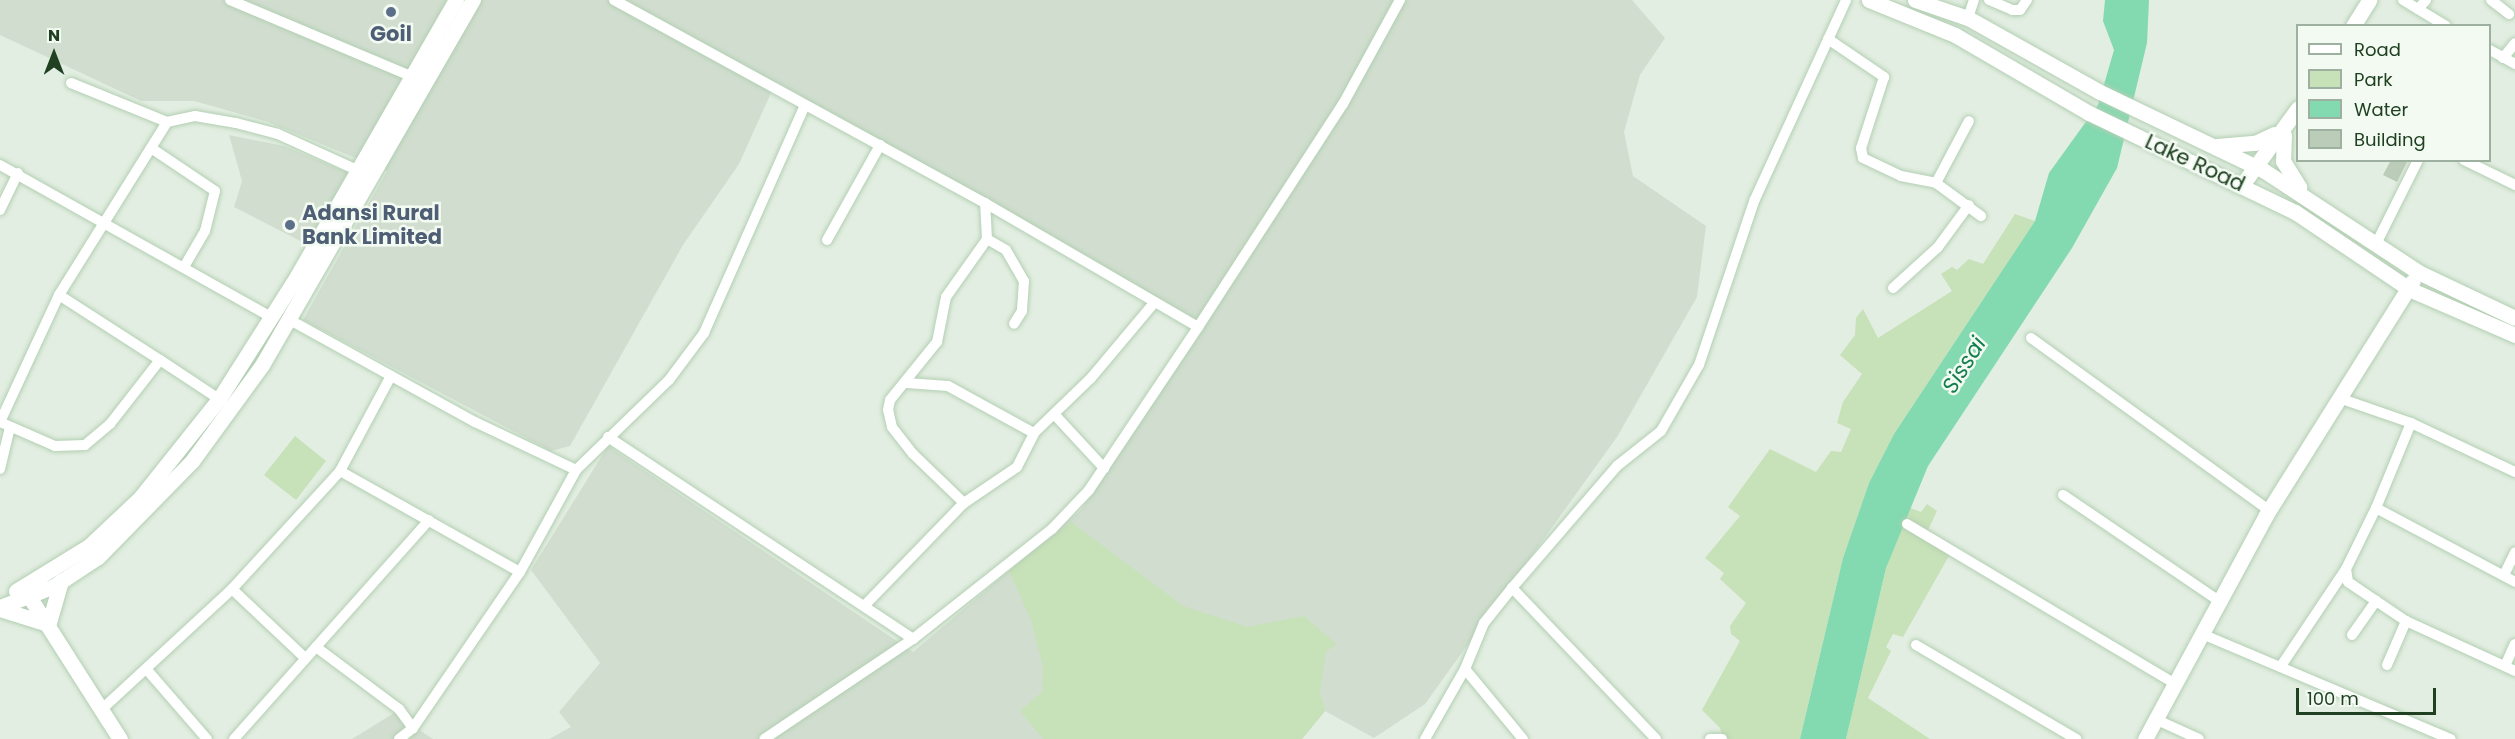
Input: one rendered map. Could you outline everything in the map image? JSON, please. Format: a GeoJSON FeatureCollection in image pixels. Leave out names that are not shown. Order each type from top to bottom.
{"type":"FeatureCollection","features":[{"type":"Feature","properties":{"kind":"main road"},"geometry":{"type":"LineString","coordinates":[[0,608],[89,546],[140,498],[219,399],[271,317],[456,0]]}},
{"type":"Feature","properties":{"kind":"main road"},"geometry":{"type":"LineString","coordinates":[[0,598],[61,580],[98,557],[192,461],[232,409],[290,320],[473,0]]}},
{"type":"Feature","properties":{"kind":"main road","name":"Lake Road"},"geometry":{"type":"LineString","coordinates":[[1869,0],[1955,35],[2089,112],[2295,212],[2409,289],[2515,334]]}},
{"type":"Feature","properties":{"kind":"main road","name":"Lake Road"},"geometry":{"type":"LineString","coordinates":[[1915,0],[1968,18],[2100,92],[2259,168],[2304,194],[2418,272],[2515,318]]}},
{"type":"Feature","properties":{"kind":"main road"},"geometry":{"type":"LineString","coordinates":[[2354,24],[2369,0]]}},
{"type":"Feature","properties":{"kind":"main road"},"geometry":{"type":"LineString","coordinates":[[2247,188],[2296,111]]}},
{"type":"Feature","properties":{"kind":"main road"},"geometry":{"type":"LineString","coordinates":[[2215,146],[2255,143],[2282,132]]}},
{"type":"Feature","properties":{"kind":"main road"},"geometry":{"type":"LineString","coordinates":[[2282,132],[2283,161],[2304,194]]}},
{"type":"Feature","properties":{"kind":"main road"},"geometry":{"type":"LineString","coordinates":[[2145,739],[2269,510],[2418,272]]}},
{"type":"Feature","properties":{"kind":"main road"},"geometry":{"type":"LineString","coordinates":[[47,625],[61,580]]}},
{"type":"Feature","properties":{"kind":"main road"},"geometry":{"type":"LineString","coordinates":[[26,592],[120,739]]}},
{"type":"Feature","properties":{"kind":"main road"},"geometry":{"type":"LineString","coordinates":[[0,608],[47,625]]}},
{"type":"Feature","properties":{"kind":"street"},"geometry":{"type":"LineString","coordinates":[[230,0],[413,77]]}},
{"type":"Feature","properties":{"kind":"street"},"geometry":{"type":"LineString","coordinates":[[614,0],[985,203],[1198,327]]}},
{"type":"Feature","properties":{"kind":"street"},"geometry":{"type":"LineString","coordinates":[[764,739],[912,639],[1052,529],[1104,468],[1198,327],[1343,104],[1400,0]]}},
{"type":"Feature","properties":{"kind":"street"},"geometry":{"type":"LineString","coordinates":[[1425,739],[1465,669],[1484,623],[1617,466],[1661,431],[1713,332],[1755,199],[1846,0]]}},
{"type":"Feature","properties":{"kind":"street"},"geometry":{"type":"LineString","coordinates":[[1968,18],[1974,0]]}},
{"type":"Feature","properties":{"kind":"street"},"geometry":{"type":"LineString","coordinates":[[1989,0],[2013,10],[2020,10],[2027,0]]}},
{"type":"Feature","properties":{"kind":"street"},"geometry":{"type":"LineString","coordinates":[[2403,0],[2443,24]]}},
{"type":"Feature","properties":{"kind":"street"},"geometry":{"type":"LineString","coordinates":[[2418,9],[2426,0]]}},
{"type":"Feature","properties":{"kind":"street"},"geometry":{"type":"LineString","coordinates":[[2491,0],[2509,14]]}},
{"type":"Feature","properties":{"kind":"street"},"geometry":{"type":"LineString","coordinates":[[1828,39],[1884,77],[1861,148],[1863,158],[1901,176],[1936,183],[1981,216]]}},
{"type":"Feature","properties":{"kind":"street"},"geometry":{"type":"LineString","coordinates":[[2503,58],[2515,43]]}},
{"type":"Feature","properties":{"kind":"street"},"geometry":{"type":"LineString","coordinates":[[2491,51],[2515,64]]}},
{"type":"Feature","properties":{"kind":"street"},"geometry":{"type":"LineString","coordinates":[[71,83],[167,122],[195,116],[236,123],[278,134],[357,170]]}},
{"type":"Feature","properties":{"kind":"street"},"geometry":{"type":"LineString","coordinates":[[399,739],[413,728],[520,572],[576,470],[669,380],[704,333],[806,105]]}},
{"type":"Feature","properties":{"kind":"street"},"geometry":{"type":"LineString","coordinates":[[1936,183],[1969,121]]}},
{"type":"Feature","properties":{"kind":"street"},"geometry":{"type":"LineString","coordinates":[[0,469],[3,424],[59,295],[167,122]]}},
{"type":"Feature","properties":{"kind":"street"},"geometry":{"type":"LineString","coordinates":[[827,240],[880,145]]}},
{"type":"Feature","properties":{"kind":"street"},"geometry":{"type":"LineString","coordinates":[[151,148],[215,191],[217,198],[205,231],[184,267]]}},
{"type":"Feature","properties":{"kind":"street"},"geometry":{"type":"LineString","coordinates":[[2377,242],[2417,162]]}},
{"type":"Feature","properties":{"kind":"street"},"geometry":{"type":"LineString","coordinates":[[2468,162],[2515,185]]}},
{"type":"Feature","properties":{"kind":"street"},"geometry":{"type":"LineString","coordinates":[[0,165],[18,173],[271,317]]}},
{"type":"Feature","properties":{"kind":"street"},"geometry":{"type":"LineString","coordinates":[[0,210],[18,173]]}},
{"type":"Feature","properties":{"kind":"street"},"geometry":{"type":"LineString","coordinates":[[964,503],[932,477],[892,427],[890,400],[938,342],[946,297],[987,239],[985,203]]}},
{"type":"Feature","properties":{"kind":"street"},"geometry":{"type":"LineString","coordinates":[[1893,288],[1938,247],[1969,205]]}},
{"type":"Feature","properties":{"kind":"street"},"geometry":{"type":"LineString","coordinates":[[987,239],[1006,250],[1024,281],[1022,311],[1014,324]]}},
{"type":"Feature","properties":{"kind":"street"},"geometry":{"type":"LineString","coordinates":[[59,295],[219,399]]}},
{"type":"Feature","properties":{"kind":"street"},"geometry":{"type":"LineString","coordinates":[[865,605],[964,503],[1017,467],[1034,433],[1054,414],[1154,303]]}},
{"type":"Feature","properties":{"kind":"street"},"geometry":{"type":"LineString","coordinates":[[290,320],[475,422],[576,470]]}},
{"type":"Feature","properties":{"kind":"street"},"geometry":{"type":"LineString","coordinates":[[2031,338],[2269,510]]}},
{"type":"Feature","properties":{"kind":"street"},"geometry":{"type":"LineString","coordinates":[[3,424],[55,446],[84,445],[110,424],[160,360]]}},
{"type":"Feature","properties":{"kind":"street"},"geometry":{"type":"LineString","coordinates":[[101,710],[148,671],[232,589],[340,471],[391,376]]}},
{"type":"Feature","properties":{"kind":"street"},"geometry":{"type":"LineString","coordinates":[[907,382],[948,386],[1034,433]]}},
{"type":"Feature","properties":{"kind":"street"},"geometry":{"type":"LineString","coordinates":[[2339,398],[2411,423],[2515,472]]}},
{"type":"Feature","properties":{"kind":"street"},"geometry":{"type":"LineString","coordinates":[[1054,414],[1104,468]]}},
{"type":"Feature","properties":{"kind":"street"},"geometry":{"type":"LineString","coordinates":[[2281,666],[2346,569],[2376,508],[2411,423]]}},
{"type":"Feature","properties":{"kind":"street"},"geometry":{"type":"LineString","coordinates":[[608,437],[865,605],[912,639]]}},
{"type":"Feature","properties":{"kind":"street"},"geometry":{"type":"LineString","coordinates":[[340,471],[520,572]]}},
{"type":"Feature","properties":{"kind":"street"},"geometry":{"type":"LineString","coordinates":[[2063,495],[2219,601]]}},
{"type":"Feature","properties":{"kind":"street"},"geometry":{"type":"LineString","coordinates":[[2376,508],[2515,582]]}},
{"type":"Feature","properties":{"kind":"street"},"geometry":{"type":"LineString","coordinates":[[234,739],[429,520]]}},
{"type":"Feature","properties":{"kind":"street"},"geometry":{"type":"LineString","coordinates":[[1907,524],[2175,684]]}},
{"type":"Feature","properties":{"kind":"street"},"geometry":{"type":"LineString","coordinates":[[2504,575],[2515,552]]}},
{"type":"Feature","properties":{"kind":"street"},"geometry":{"type":"LineString","coordinates":[[2346,569],[2348,582],[2406,621],[2510,669],[2515,644]]}},
{"type":"Feature","properties":{"kind":"street"},"geometry":{"type":"LineString","coordinates":[[1512,588],[1656,739]]}},
{"type":"Feature","properties":{"kind":"street"},"geometry":{"type":"LineString","coordinates":[[232,589],[305,658]]}},
{"type":"Feature","properties":{"kind":"street"},"geometry":{"type":"LineString","coordinates":[[2352,635],[2376,601]]}},
{"type":"Feature","properties":{"kind":"street"},"geometry":{"type":"LineString","coordinates":[[2387,665],[2406,621]]}},
{"type":"Feature","properties":{"kind":"street"},"geometry":{"type":"LineString","coordinates":[[2202,634],[2451,739]]}},
{"type":"Feature","properties":{"kind":"street"},"geometry":{"type":"LineString","coordinates":[[1916,645],[2076,739]]}},
{"type":"Feature","properties":{"kind":"street"},"geometry":{"type":"LineString","coordinates":[[316,647],[399,709],[413,728]]}},
{"type":"Feature","properties":{"kind":"street"},"geometry":{"type":"LineString","coordinates":[[1465,669],[1523,739]]}},
{"type":"Feature","properties":{"kind":"street"},"geometry":{"type":"LineString","coordinates":[[148,671],[207,739]]}},
{"type":"Feature","properties":{"kind":"street"},"geometry":{"type":"LineString","coordinates":[[2155,719],[2199,739]]}},
{"type":"Feature","properties":{"kind":"street"},"geometry":{"type":"LineString","coordinates":[[1710,739],[1722,739]]}},
{"type":"Feature","properties":{"kind":"shaded area"},"geometry":{"type":"Polygon","coordinates":[[[0,0],[1632,0],[1665,38],[1640,75],[1624,132],[1633,176],[1706,226],[1697,297],[1617,437],[1425,704],[1374,738],[1325,711],[1302,739],[549,739],[571,727],[559,712],[600,663],[531,570],[608,446],[913,652],[1081,510],[1206,325],[776,82],[739,164],[683,245],[570,446],[551,451],[303,320],[387,171],[268,122],[194,101],[141,101],[0,35],[0,0]]]}},
{"type":"Feature","properties":{"kind":"shaded area"},"geometry":{"type":"Polygon","coordinates":[[[229,135],[284,146],[351,174],[308,245],[234,207],[242,181],[229,135]]]}},
{"type":"Feature","properties":{"kind":"shaded area"},"geometry":{"type":"Polygon","coordinates":[[[394,713],[433,739],[352,739],[394,713]]]}},
{"type":"Feature","properties":{"kind":"green space"},"geometry":{"type":"Polygon","coordinates":[[[2015,214],[2035,221],[1894,434],[1869,483],[1843,558],[1800,739],[1723,739],[1720,728],[1702,710],[1740,641],[1731,634],[1730,626],[1746,603],[1720,579],[1724,573],[1705,558],[1740,516],[1728,507],[1770,449],[1816,472],[1831,451],[1841,452],[1851,429],[1837,423],[1843,402],[1862,374],[1840,355],[1855,335],[1856,318],[1863,309],[1878,338],[1952,291],[1941,274],[1952,267],[1957,270],[1969,259],[1983,264],[2015,214]]]}},
{"type":"Feature","properties":{"kind":"green space"},"geometry":{"type":"Polygon","coordinates":[[[295,436],[326,461],[296,500],[264,475],[295,436]]]}},
{"type":"Feature","properties":{"kind":"green space"},"geometry":{"type":"Polygon","coordinates":[[[1927,504],[1937,511],[1928,530],[1954,547],[1903,637],[1893,634],[1886,647],[1891,651],[1868,698],[1930,739],[1846,739],[1886,568],[1908,507],[1921,512],[1927,504]]]}},
{"type":"Feature","properties":{"kind":"green space"},"geometry":{"type":"Polygon","coordinates":[[[1071,522],[1183,606],[1248,627],[1304,616],[1337,645],[1326,651],[1320,692],[1325,711],[1302,739],[1043,739],[1020,711],[1042,692],[1043,667],[1031,620],[1009,571],[1071,522]]]}},
{"type":"Feature","properties":{"kind":"water","name":"Sissai"},"geometry":{"type":"Polygon","coordinates":[[[2105,0],[2149,0],[2147,43],[2117,168],[2072,248],[1928,466],[1886,568],[1846,739],[1800,739],[1843,558],[1869,483],[1894,434],[2035,221],[2049,173],[2098,105],[2114,50],[2103,21],[2105,0]]]}},
{"type":"Feature","properties":{"kind":"building"},"geometry":{"type":"Polygon","coordinates":[[[2390,162],[2407,162],[2397,182],[2383,175],[2390,162]]]}},
{"type":"Feature","properties":{"kind":"place","name":"Goil"},"geometry":{"type":"Point","coordinates":[391,12]}},
{"type":"Feature","properties":{"kind":"place","name":"Adansi Rural Bank Limited"},"geometry":{"type":"Point","coordinates":[290,225]}}]}
